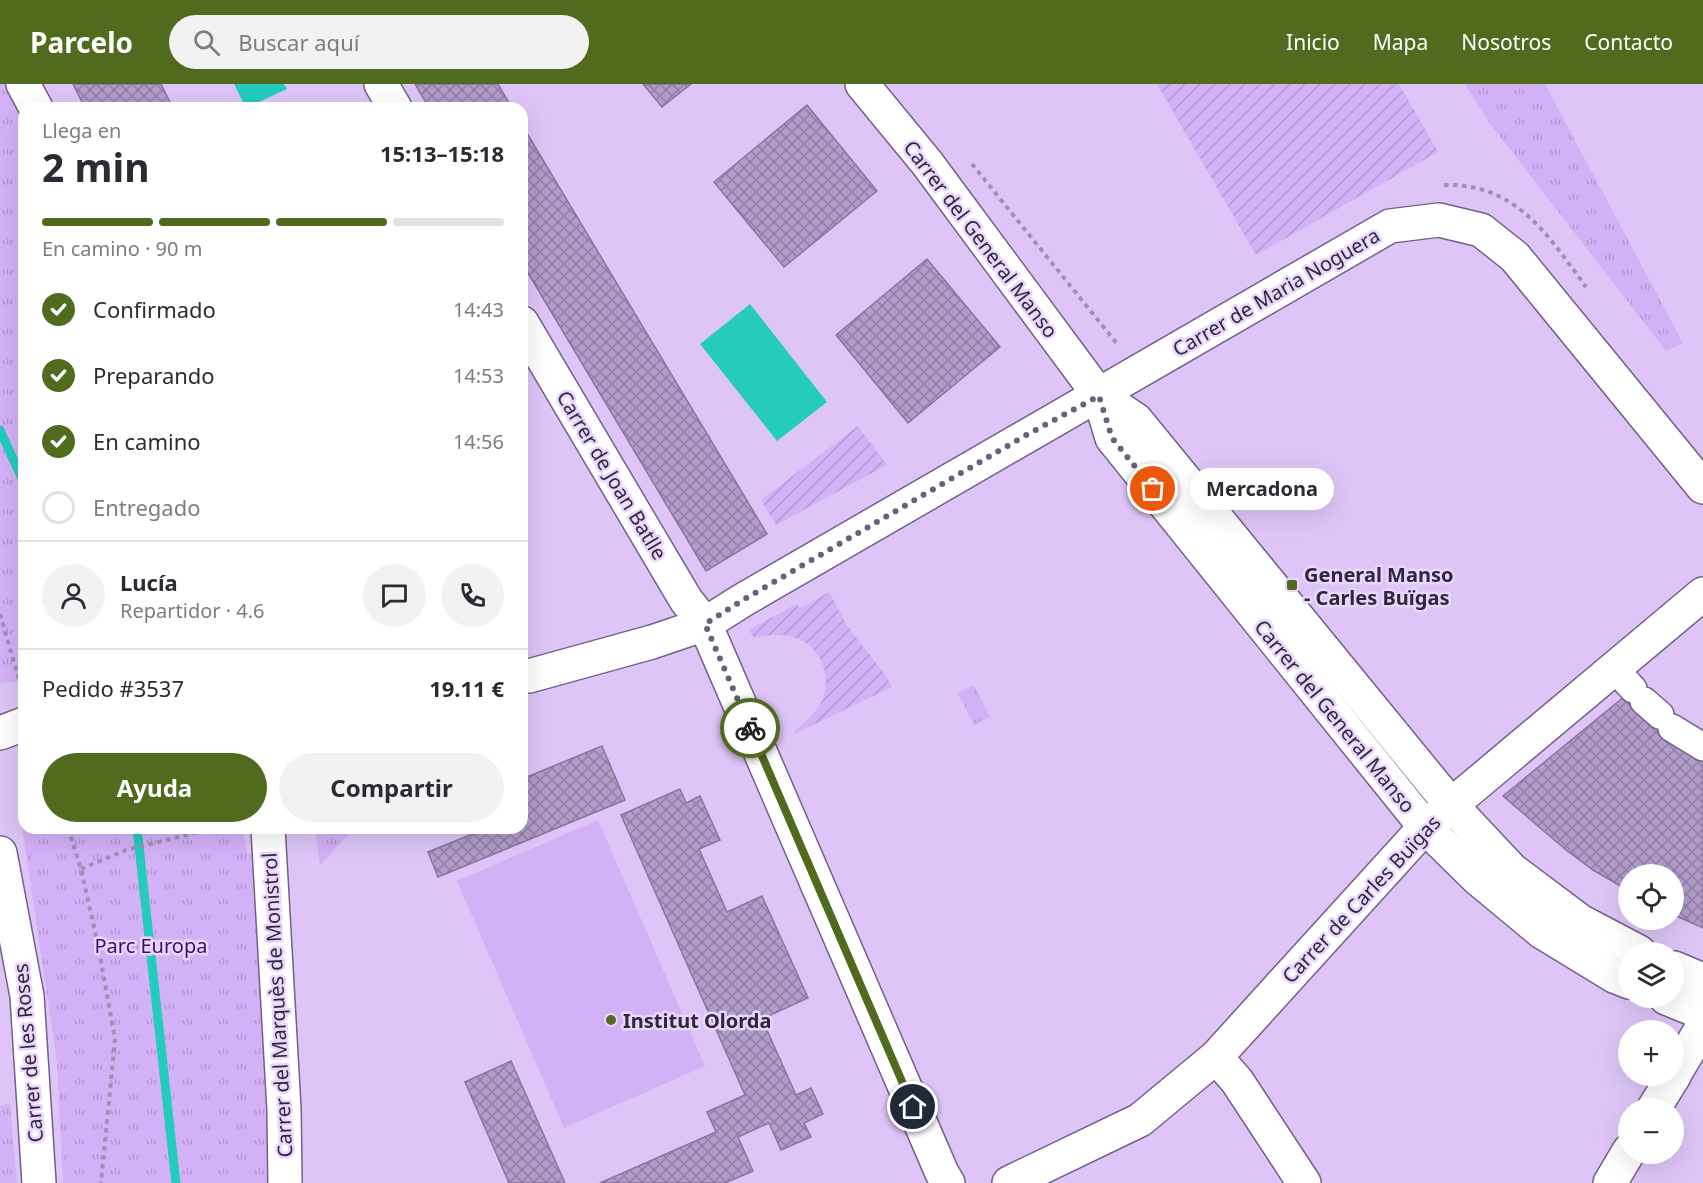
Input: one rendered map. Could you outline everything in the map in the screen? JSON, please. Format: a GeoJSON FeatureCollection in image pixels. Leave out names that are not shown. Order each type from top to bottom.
{"type":"FeatureCollection","features":[{"type":"Feature","properties":{"kind":"street"},"geometry":{"type":"LineString","coordinates":[[23,84],[33,102]]}},
{"type":"Feature","properties":{"kind":"street"},"geometry":{"type":"LineString","coordinates":[[381,84],[392,102]]}},
{"type":"Feature","properties":{"kind":"street","name":"Carrer del General Manso"},"geometry":{"type":"LineString","coordinates":[[862,84],[927,163],[1099,396],[1112,438],[1425,828],[1477,878],[1542,932],[1618,978]]}},
{"type":"Feature","properties":{"kind":"street","name":"Carrer de Maria Noguera"},"geometry":{"type":"LineString","coordinates":[[528,676],[652,642],[705,624],[1028,434],[1099,396],[1390,226],[1439,220],[1481,230],[1515,257],[1703,487]]}},
{"type":"Feature","properties":{"kind":"street","name":"Carrer de Joan Batlle"},"geometry":{"type":"LineString","coordinates":[[528,333],[686,600],[705,624],[948,1183]]}},
{"type":"Feature","properties":{"kind":"street","name":"Carrer del General Manso"},"geometry":{"type":"LineString","coordinates":[[1099,396],[1136,420],[1451,805],[1512,870],[1581,921],[1621,942]]}},
{"type":"Feature","properties":{"kind":"street","name":"Carrer de Carles Buïgas"},"geometry":{"type":"LineString","coordinates":[[1009,1183],[1140,1120],[1216,1057],[1425,828],[1451,805],[1645,700],[1703,594]]}},
{"type":"Feature","properties":{"kind":"street"},"geometry":{"type":"LineString","coordinates":[[1645,700],[1703,747]]}},
{"type":"Feature","properties":{"kind":"street"},"geometry":{"type":"LineString","coordinates":[[0,733],[18,726]]}},
{"type":"Feature","properties":{"kind":"street","name":"Carrer del Marquès de Monistrol"},"geometry":{"type":"LineString","coordinates":[[268,834],[284,1109],[285,1183]]}},
{"type":"Feature","properties":{"kind":"street","name":"Carrer de les Roses"},"geometry":{"type":"LineString","coordinates":[[0,853],[27,996],[39,1183]]}},
{"type":"Feature","properties":{"kind":"street"},"geometry":{"type":"LineString","coordinates":[[1684,972],[1703,980]]}},
{"type":"Feature","properties":{"kind":"street"},"geometry":{"type":"LineString","coordinates":[[1684,1005],[1703,1013]]}},
{"type":"Feature","properties":{"kind":"street"},"geometry":{"type":"LineString","coordinates":[[1684,1058],[1703,1026]]}},
{"type":"Feature","properties":{"kind":"street"},"geometry":{"type":"LineString","coordinates":[[1216,1057],[1237,1081],[1304,1183]]}},
{"type":"Feature","properties":{"kind":"street"},"geometry":{"type":"LineString","coordinates":[[1610,1183],[1621,1164]]}},
{"type":"Feature","properties":{"kind":"path"},"geometry":{"type":"LineString","coordinates":[[967,157],[1118,345],[1126,345]]}},
{"type":"Feature","properties":{"kind":"path"},"geometry":{"type":"LineString","coordinates":[[1436,185],[1482,188],[1517,205],[1550,239],[1590,292]]}},
{"type":"Feature","properties":{"kind":"path"},"geometry":{"type":"LineString","coordinates":[[0,614],[18,671]]}},
{"type":"Feature","properties":{"kind":"path"},"geometry":{"type":"LineString","coordinates":[[70,834],[81,869],[98,945],[115,1039],[101,1183]]}},
{"type":"Feature","properties":{"kind":"path"},"geometry":{"type":"LineString","coordinates":[[81,869],[126,850],[190,834]]}},
{"type":"Feature","properties":{"kind":"green space"},"geometry":{"type":"Polygon","coordinates":[[[0,84],[7,84],[18,105],[18,682],[0,683],[0,84]]]}},
{"type":"Feature","properties":{"kind":"green space"},"geometry":{"type":"Polygon","coordinates":[[[1157,84],[1399,84],[1438,152],[1256,255],[1157,84]]]}},
{"type":"Feature","properties":{"kind":"green space"},"geometry":{"type":"Polygon","coordinates":[[[1465,84],[1545,84],[1683,343],[1666,351],[1488,121],[1465,84]]]}},
{"type":"Feature","properties":{"kind":"green space"},"geometry":{"type":"Polygon","coordinates":[[[858,426],[887,465],[776,525],[761,500],[858,426]]]}},
{"type":"Feature","properties":{"kind":"green space"},"geometry":{"type":"Polygon","coordinates":[[[829,592],[848,627],[884,673],[892,687],[794,734],[822,701],[826,683],[823,665],[818,655],[804,641],[775,635],[754,638],[749,630],[796,604],[803,607],[829,592]]]}},
{"type":"Feature","properties":{"kind":"green space"},"geometry":{"type":"Polygon","coordinates":[[[974,685],[990,717],[974,725],[958,693],[974,685]]]}},
{"type":"Feature","properties":{"kind":"green space"},"geometry":{"type":"Polygon","coordinates":[[[598,820],[705,1066],[564,1128],[457,881],[598,820]]]}},
{"type":"Feature","properties":{"kind":"green space","name":"Parc Europa"},"geometry":{"type":"Polygon","coordinates":[[[23,834],[244,834],[247,854],[258,851],[268,1099],[268,1183],[63,1183],[57,1063],[23,834]]]}},
{"type":"Feature","properties":{"kind":"green space"},"geometry":{"type":"Polygon","coordinates":[[[316,834],[349,834],[320,865],[316,834]]]}},
{"type":"Feature","properties":{"kind":"green space"},"geometry":{"type":"Polygon","coordinates":[[[10,1103],[17,1183],[0,1183],[0,1106],[10,1103]]]}},
{"type":"Feature","properties":{"kind":"shaded area"},"geometry":{"type":"Polygon","coordinates":[[[234,84],[284,84],[287,89],[259,102],[243,102],[234,84]]]}},
{"type":"Feature","properties":{"kind":"shaded area"},"geometry":{"type":"Polygon","coordinates":[[[750,304],[827,402],[777,441],[700,344],[750,304]]]}},
{"type":"Feature","properties":{"kind":"building"},"geometry":{"type":"Polygon","coordinates":[[[73,84],[161,84],[170,102],[82,102],[73,84]]]}},
{"type":"Feature","properties":{"kind":"building"},"geometry":{"type":"Polygon","coordinates":[[[415,84],[498,84],[508,102],[426,102],[415,84]]]}},
{"type":"Feature","properties":{"kind":"building"},"geometry":{"type":"Polygon","coordinates":[[[643,84],[691,84],[662,107],[643,84]]]}},
{"type":"Feature","properties":{"kind":"building"},"geometry":{"type":"Polygon","coordinates":[[[807,105],[877,191],[784,267],[714,182],[807,105]]]}},
{"type":"Feature","properties":{"kind":"building"},"geometry":{"type":"Polygon","coordinates":[[[528,135],[767,534],[706,571],[528,273],[528,135]]]}},
{"type":"Feature","properties":{"kind":"building"},"geometry":{"type":"Polygon","coordinates":[[[927,259],[1000,347],[908,423],[836,335],[927,259]]]}},
{"type":"Feature","properties":{"kind":"building"},"geometry":{"type":"Polygon","coordinates":[[[1625,696],[1644,715],[1703,758],[1703,928],[1684,919],[1684,864],[1618,864],[1618,885],[1566,850],[1503,796],[1625,696]]]}},
{"type":"Feature","properties":{"kind":"building"},"geometry":{"type":"Polygon","coordinates":[[[602,746],[625,800],[438,877],[428,852],[472,834],[528,834],[528,777],[602,746]]]}},
{"type":"Feature","properties":{"kind":"building"},"geometry":{"type":"Polygon","coordinates":[[[680,789],[686,803],[700,796],[720,840],[699,849],[727,912],[762,896],[808,998],[762,1019],[796,1095],[811,1088],[823,1114],[804,1123],[811,1137],[781,1150],[769,1123],[738,1137],[753,1171],[725,1183],[600,1183],[716,1132],[707,1112],[745,1095],[621,815],[680,789]]]}},
{"type":"Feature","properties":{"kind":"building"},"geometry":{"type":"Polygon","coordinates":[[[511,1061],[565,1183],[509,1183],[465,1082],[511,1061]]]}},
{"type":"Feature","properties":{"kind":"waterway"},"geometry":{"type":"LineString","coordinates":[[0,430],[18,470]]}},
{"type":"Feature","properties":{"kind":"waterway"},"geometry":{"type":"LineString","coordinates":[[138,834],[176,1183]]}},
{"type":"Feature","properties":{"kind":"way so far"},"geometry":{"type":"LineString","coordinates":[[750,728],[705,624],[743,600],[1028,434],[1099,396],[1112,438],[1153,489]]}},
{"type":"Feature","properties":{"kind":"place","name":"Mercadona"},"geometry":{"type":"Point","coordinates":[1153,489]}},
{"type":"Feature","properties":{"kind":"place","name":"General Manso - Carles Buïgas"},"geometry":{"type":"Point","coordinates":[1292,585]}},
{"type":"Feature","properties":{"kind":"place","name":"Institut Olorda"},"geometry":{"type":"Point","coordinates":[611,1020]}},
{"type":"Feature","properties":{"kind":"route"},"geometry":{"type":"LineString","coordinates":[[750,728],[913,1107]]}}]}
